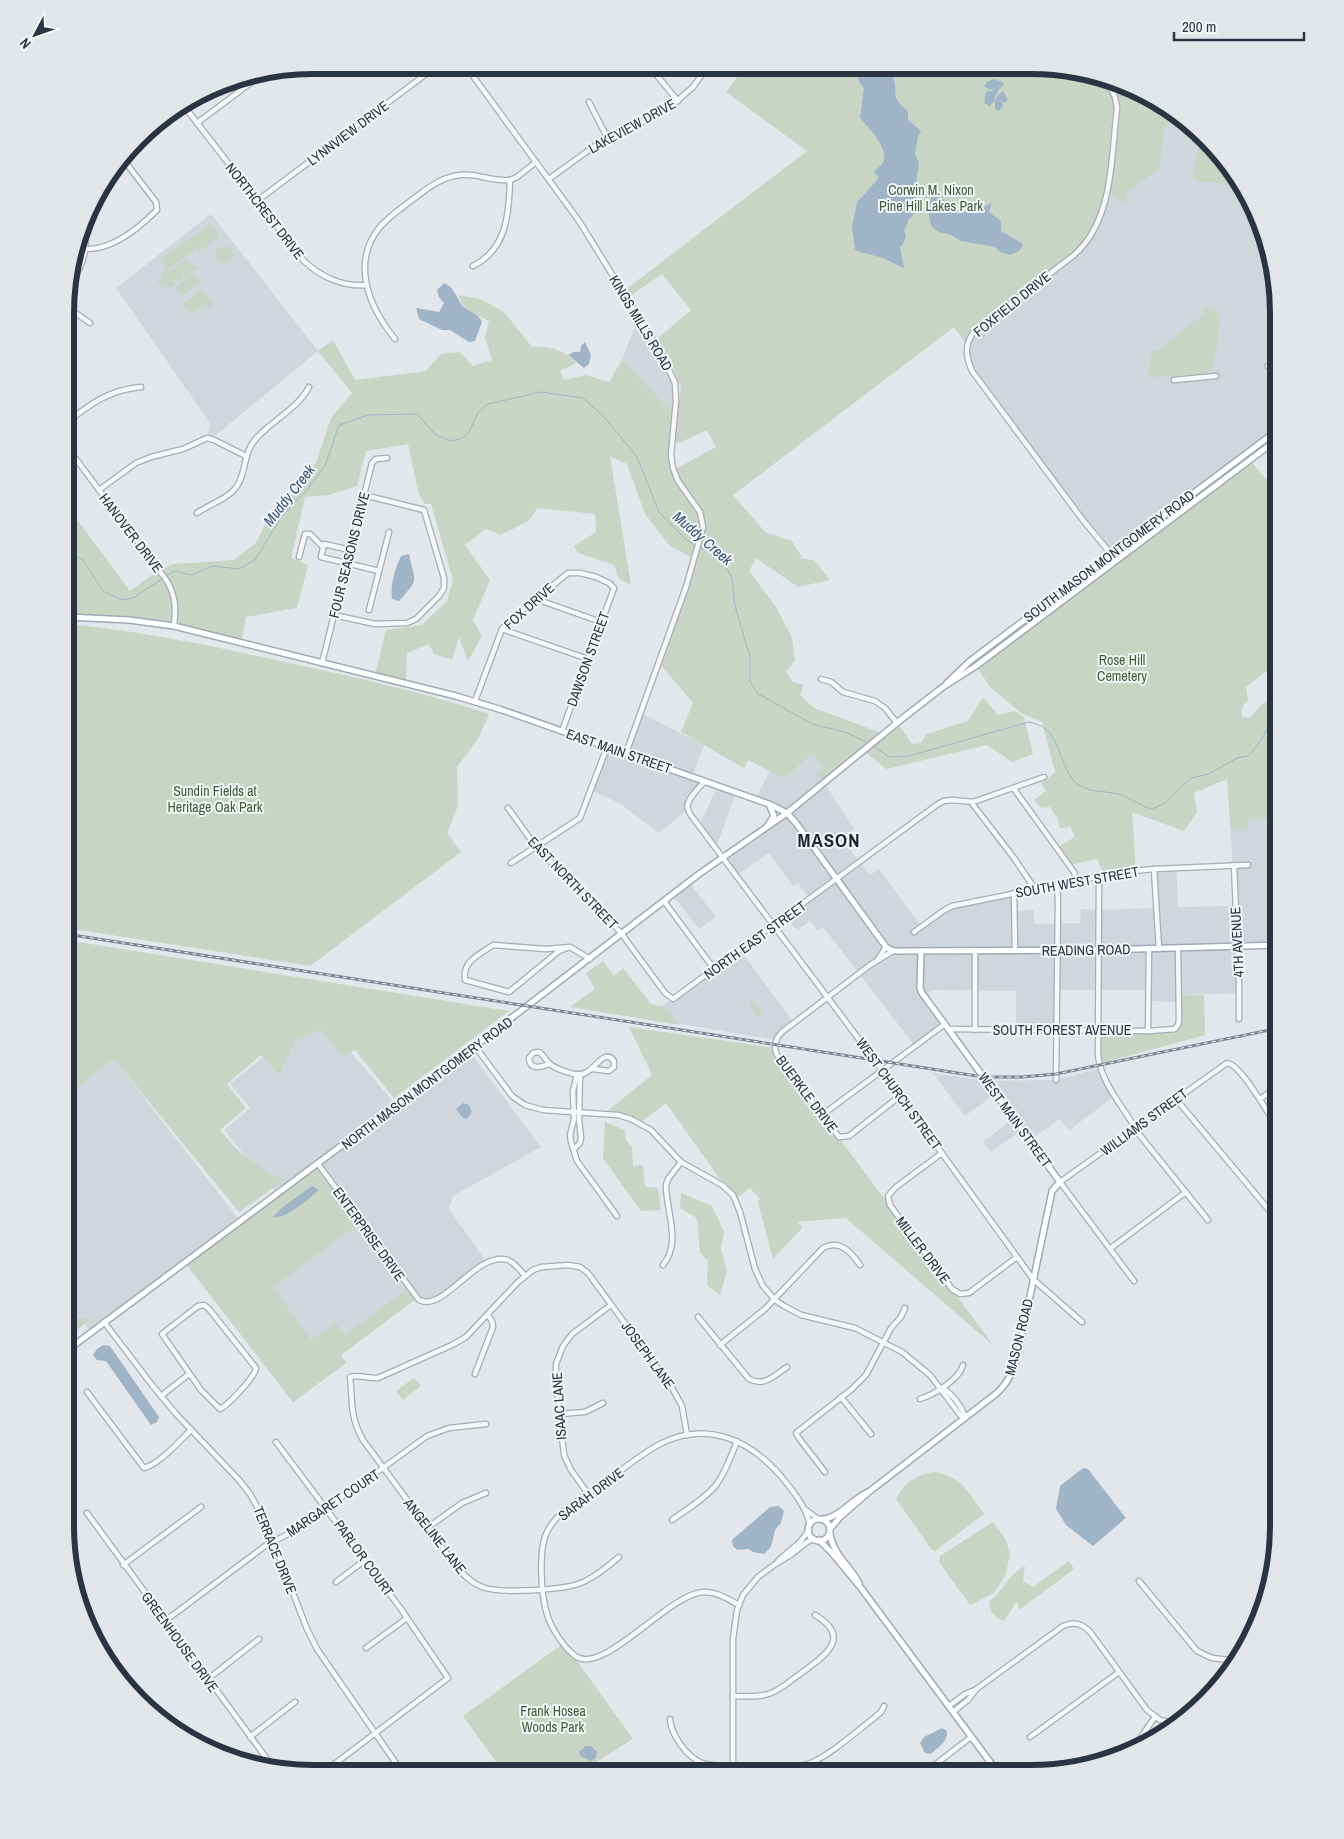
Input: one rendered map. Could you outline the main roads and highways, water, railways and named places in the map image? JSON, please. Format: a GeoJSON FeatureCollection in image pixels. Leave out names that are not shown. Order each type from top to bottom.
{"type":"FeatureCollection","features":[{"type":"Feature","properties":{"kind":"main road","name":"SOUTH MASON MONTGOMERY ROAD"},"geometry":{"type":"LineString","coordinates":[[944,687],[970,661],[1270,436]]}},
{"type":"Feature","properties":{"kind":"main road","name":"SOUTH MASON MONTGOMERY ROAD"},"geometry":{"type":"LineString","coordinates":[[787,813],[944,687],[976,666],[1270,445]]}},
{"type":"Feature","properties":{"kind":"main road","name":"EAST MAIN STREET"},"geometry":{"type":"LineString","coordinates":[[74,618],[129,620],[174,626],[475,701],[705,781],[769,804],[787,813]]}},
{"type":"Feature","properties":{"kind":"main road"},"geometry":{"type":"LineString","coordinates":[[768,827],[774,816],[769,804]]}},
{"type":"Feature","properties":{"kind":"main road","name":"NORTH MASON MONTGOMERY ROAD"},"geometry":{"type":"LineString","coordinates":[[74,1345],[475,1046],[590,959],[621,933],[723,857],[787,813]]}},
{"type":"Feature","properties":{"kind":"main road","name":"READING ROAD"},"geometry":{"type":"LineString","coordinates":[[787,813],[886,947],[893,951],[1099,950],[1270,945]]}},
{"type":"Feature","properties":{"kind":"main road","name":"WEST MAIN STREET"},"geometry":{"type":"LineString","coordinates":[[921,951],[920,988],[922,993],[1060,1182]]}},
{"type":"Feature","properties":{"kind":"main road","name":"MASON ROAD"},"geometry":{"type":"LineString","coordinates":[[830,1531],[842,1516],[870,1491],[1002,1389],[1012,1375],[1052,1191],[1060,1182]]}},
{"type":"Feature","properties":{"kind":"main road","name":"MASON ROAD"},"geometry":{"type":"LineString","coordinates":[[820,1519],[835,1516],[845,1506],[870,1491]]}},
{"type":"Feature","properties":{"kind":"main road"},"geometry":{"type":"LineString","coordinates":[[861,1588],[855,1575],[832,1547],[828,1523],[820,1519],[809,1528],[810,1536],[831,1552],[861,1588],[992,1765]]}},
{"type":"Feature","properties":{"kind":"main road"},"geometry":{"type":"LineString","coordinates":[[816,1540],[825,1539],[830,1531]]}},
{"type":"Feature","properties":{"kind":"water"},"geometry":{"type":"Polygon","coordinates":[[[856,74],[891,74],[895,83],[898,102],[908,111],[908,120],[921,131],[915,154],[919,162],[915,191],[917,198],[915,213],[909,219],[904,231],[906,236],[900,247],[904,268],[883,258],[855,249],[852,227],[857,202],[878,179],[878,176],[874,173],[884,159],[881,144],[860,118],[864,88],[856,74]]]}},
{"type":"Feature","properties":{"kind":"water"},"geometry":{"type":"Polygon","coordinates":[[[994,79],[1002,82],[1004,85],[999,89],[994,99],[1003,91],[1008,100],[1004,103],[1001,100],[1003,106],[999,111],[995,109],[995,100],[990,106],[984,103],[986,91],[994,91],[984,87],[987,82],[994,79]]]}},
{"type":"Feature","properties":{"kind":"water"},"geometry":{"type":"Polygon","coordinates":[[[934,194],[947,202],[957,214],[982,208],[992,202],[989,212],[1001,221],[1001,231],[1023,244],[1019,251],[1010,255],[1000,252],[995,247],[961,241],[951,235],[939,232],[932,227],[929,219],[930,200],[934,194]]]}},
{"type":"Feature","properties":{"kind":"water"},"geometry":{"type":"Polygon","coordinates":[[[444,283],[454,291],[464,307],[481,319],[482,322],[475,341],[469,342],[450,330],[442,330],[419,319],[416,308],[439,312],[444,303],[439,297],[437,290],[444,283]]]}},
{"type":"Feature","properties":{"kind":"water"},"geometry":{"type":"Polygon","coordinates":[[[585,342],[591,355],[589,364],[584,368],[568,355],[580,352],[581,346],[585,342]]]}},
{"type":"Feature","properties":{"kind":"water"},"geometry":{"type":"Polygon","coordinates":[[[409,554],[414,576],[413,584],[399,601],[392,599],[392,582],[397,566],[401,556],[409,554]]]}},
{"type":"Feature","properties":{"kind":"water"},"geometry":{"type":"Polygon","coordinates":[[[463,1103],[469,1105],[472,1112],[467,1119],[463,1118],[456,1109],[463,1103]]]}},
{"type":"Feature","properties":{"kind":"water"},"geometry":{"type":"Polygon","coordinates":[[[312,1186],[319,1190],[291,1212],[273,1217],[283,1207],[312,1186]]]}},
{"type":"Feature","properties":{"kind":"water"},"geometry":{"type":"Polygon","coordinates":[[[103,1345],[110,1346],[159,1417],[157,1422],[151,1425],[106,1361],[97,1360],[93,1355],[103,1345]]]}},
{"type":"Feature","properties":{"kind":"water"},"geometry":{"type":"Polygon","coordinates":[[[1083,1468],[1088,1469],[1126,1518],[1093,1546],[1066,1525],[1056,1509],[1060,1486],[1083,1468]]]}},
{"type":"Feature","properties":{"kind":"water"},"geometry":{"type":"Polygon","coordinates":[[[779,1506],[784,1511],[781,1523],[775,1530],[771,1547],[764,1554],[748,1549],[737,1550],[733,1546],[732,1540],[770,1507],[779,1506]]]}},
{"type":"Feature","properties":{"kind":"water"},"geometry":{"type":"Polygon","coordinates":[[[942,1728],[947,1731],[944,1741],[931,1754],[925,1753],[920,1743],[924,1737],[942,1728]]]}},
{"type":"Feature","properties":{"kind":"water"},"geometry":{"type":"Polygon","coordinates":[[[586,1746],[591,1746],[597,1752],[596,1758],[591,1761],[580,1756],[579,1752],[586,1746]]]}},
{"type":"Feature","properties":{"kind":"waterway","name":"Muddy Creek"},"geometry":{"type":"LineString","coordinates":[[74,555],[83,560],[103,591],[121,600],[133,598],[174,571],[192,575],[212,566],[239,569],[255,560],[281,517],[306,491],[325,466],[339,425],[368,415],[417,414],[435,434],[450,441],[460,439],[468,434],[478,413],[488,404],[541,392],[583,398],[604,417],[637,457],[659,512],[686,540],[695,545]]}},
{"type":"Feature","properties":{"kind":"waterway","name":"Muddy Creek"},"geometry":{"type":"LineString","coordinates":[[699,547],[709,552],[725,566],[732,578],[735,606],[750,657],[750,681],[757,693],[812,724],[845,732],[868,743]]}},
{"type":"Feature","properties":{"kind":"waterway","name":"Muddy Creek"},"geometry":{"type":"LineString","coordinates":[[873,746],[889,757],[909,756],[1029,722],[1042,726],[1050,733],[1068,772],[1079,785],[1090,790],[1119,794],[1151,809],[1162,805],[1191,778],[1209,774],[1237,758],[1248,756],[1254,750],[1270,724]]}},
{"type":"Feature","properties":{"kind":"railway"},"geometry":{"type":"LineString","coordinates":[[74,935],[983,1077],[1022,1077],[1056,1074],[1270,1030]]}},
{"type":"Feature","properties":{"kind":"district","name":"MASON"},"geometry":{"type":"Point","coordinates":[829,840]}},
{"type":"Feature","properties":{"kind":"park label","name":"Corwin M. Nixon Pine Hill Lakes Park"},"geometry":{"type":"Point","coordinates":[931,198]}},
{"type":"Feature","properties":{"kind":"park label","name":"Rose Hill Cemetery"},"geometry":{"type":"Point","coordinates":[1122,668]}},
{"type":"Feature","properties":{"kind":"park label","name":"Sundin Fields at Heritage Oak Park"},"geometry":{"type":"Point","coordinates":[215,800]}},
{"type":"Feature","properties":{"kind":"park label","name":"Frank Hosea Woods Park"},"geometry":{"type":"Point","coordinates":[553,1719]}}]}
